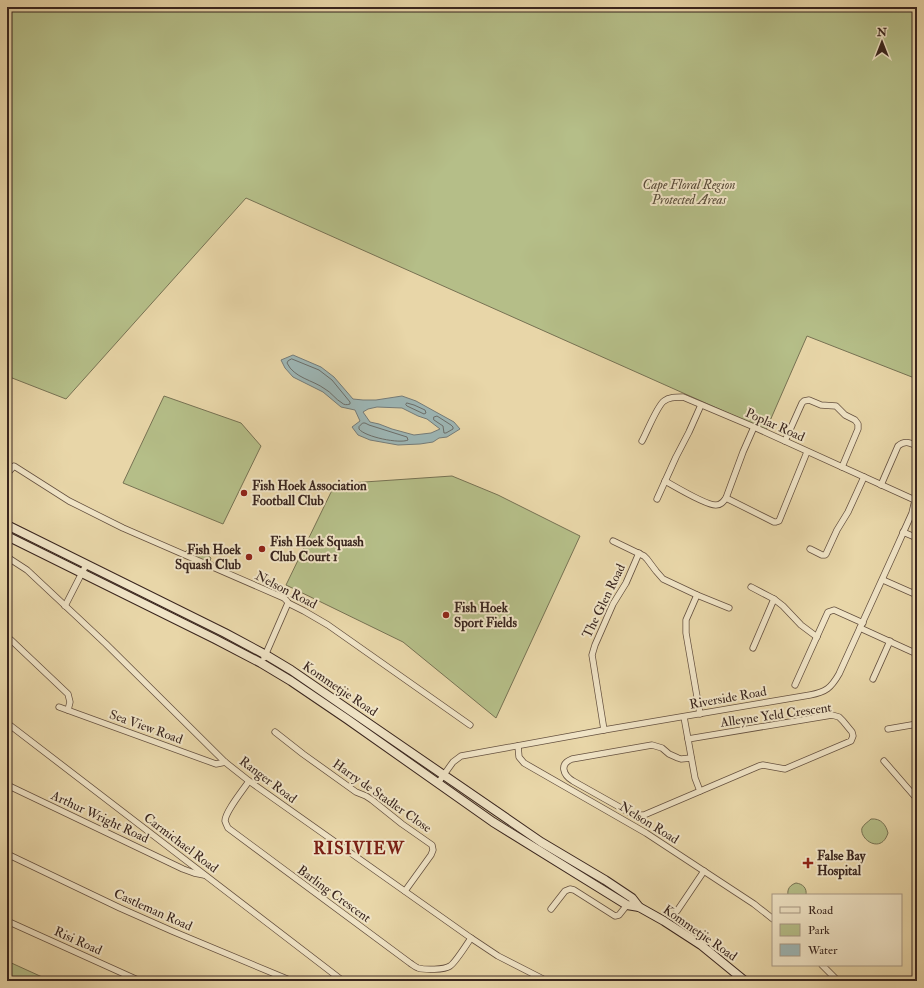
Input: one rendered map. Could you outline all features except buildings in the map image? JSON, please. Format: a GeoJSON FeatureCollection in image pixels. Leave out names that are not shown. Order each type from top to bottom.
{"type":"FeatureCollection","features":[{"type":"Feature","properties":{"kind":"main road","name":"Kommetjie Road"},"geometry":{"type":"LineString","coordinates":[[7,525],[218,630],[291,670],[540,842],[605,880],[632,898],[639,906],[702,945],[746,981]]}},
{"type":"Feature","properties":{"kind":"main road","name":"Kommetjie Road"},"geometry":{"type":"LineString","coordinates":[[7,536],[261,663],[347,719],[493,822],[627,905],[639,906]]}},
{"type":"Feature","properties":{"kind":"street","name":"Poplar Road"},"geometry":{"type":"LineString","coordinates":[[642,441],[659,407],[664,401],[673,397],[683,397],[916,501]]}},
{"type":"Feature","properties":{"kind":"street"},"geometry":{"type":"LineString","coordinates":[[785,442],[804,401],[809,400],[821,405],[836,406],[845,415],[855,420],[858,426],[842,467]]}},
{"type":"Feature","properties":{"kind":"street"},"geometry":{"type":"LineString","coordinates":[[657,499],[701,404]]}},
{"type":"Feature","properties":{"kind":"street"},"geometry":{"type":"LineString","coordinates":[[665,481],[710,504],[718,505],[722,503],[726,498],[743,452],[754,428]]}},
{"type":"Feature","properties":{"kind":"street"},"geometry":{"type":"LineString","coordinates":[[881,485],[898,446],[904,442],[909,442],[917,446]]}},
{"type":"Feature","properties":{"kind":"street"},"geometry":{"type":"LineString","coordinates":[[726,498],[774,522],[779,521],[807,452]]}},
{"type":"Feature","properties":{"kind":"street","name":"Nelson Road"},"geometry":{"type":"LineString","coordinates":[[7,474],[14,466],[81,508],[123,528],[284,598],[288,603],[328,625],[470,725]]}},
{"type":"Feature","properties":{"kind":"street"},"geometry":{"type":"LineString","coordinates":[[810,550],[822,555],[826,554],[864,477]]}},
{"type":"Feature","properties":{"kind":"street","name":"Riverside Road"},"geometry":{"type":"LineString","coordinates":[[438,783],[452,762],[461,756],[604,730],[803,697],[817,694],[828,689],[835,681],[862,626],[912,514],[916,501]]}},
{"type":"Feature","properties":{"kind":"street"},"geometry":{"type":"LineString","coordinates":[[904,532],[917,538]]}},
{"type":"Feature","properties":{"kind":"street"},"geometry":{"type":"LineString","coordinates":[[613,541],[639,553],[647,559],[663,579],[729,608]]}},
{"type":"Feature","properties":{"kind":"street","name":"The Glen Road"},"geometry":{"type":"LineString","coordinates":[[604,730],[593,661],[594,645],[611,609],[626,583],[639,553]]}},
{"type":"Feature","properties":{"kind":"street","name":"Ranger Road"},"geometry":{"type":"LineString","coordinates":[[7,557],[27,570],[106,644],[225,762],[249,781],[471,938],[498,956],[547,981]]}},
{"type":"Feature","properties":{"kind":"street"},"geometry":{"type":"LineString","coordinates":[[65,606],[86,565]]}},
{"type":"Feature","properties":{"kind":"street"},"geometry":{"type":"LineString","coordinates":[[883,580],[917,595]]}},
{"type":"Feature","properties":{"kind":"street"},"geometry":{"type":"LineString","coordinates":[[751,587],[774,599],[783,606],[801,625],[817,637]]}},
{"type":"Feature","properties":{"kind":"street"},"geometry":{"type":"LineString","coordinates":[[697,595],[686,624],[686,633],[700,714]]}},
{"type":"Feature","properties":{"kind":"street"},"geometry":{"type":"LineString","coordinates":[[753,648],[774,599]]}},
{"type":"Feature","properties":{"kind":"street"},"geometry":{"type":"LineString","coordinates":[[261,663],[266,655],[288,603]]}},
{"type":"Feature","properties":{"kind":"street"},"geometry":{"type":"LineString","coordinates":[[795,685],[826,615],[831,610],[917,654]]}},
{"type":"Feature","properties":{"kind":"street"},"geometry":{"type":"LineString","coordinates":[[10,640],[68,694],[70,702],[68,710]]}},
{"type":"Feature","properties":{"kind":"street"},"geometry":{"type":"LineString","coordinates":[[873,680],[890,641]]}},
{"type":"Feature","properties":{"kind":"street","name":"Sea View Road"},"geometry":{"type":"LineString","coordinates":[[59,707],[216,764],[225,762]]}},
{"type":"Feature","properties":{"kind":"street","name":"Alleyne Yeld Crescent"},"geometry":{"type":"LineString","coordinates":[[688,739],[832,715],[839,717],[852,732],[851,741],[785,769],[763,765],[759,766],[644,815],[634,815],[568,778],[565,774],[564,768],[565,764],[572,759],[652,745],[662,748],[669,754],[678,758],[691,758]]}},
{"type":"Feature","properties":{"kind":"street"},"geometry":{"type":"LineString","coordinates":[[684,717],[695,778],[700,791]]}},
{"type":"Feature","properties":{"kind":"street","name":"Carmichael Road"},"geometry":{"type":"LineString","coordinates":[[7,723],[343,981]]}},
{"type":"Feature","properties":{"kind":"street"},"geometry":{"type":"LineString","coordinates":[[888,729],[917,724]]}},
{"type":"Feature","properties":{"kind":"street","name":"Harry de Stadler Close"},"geometry":{"type":"LineString","coordinates":[[275,732],[302,754],[356,792],[372,800],[432,845],[433,850],[431,855],[405,891]]}},
{"type":"Feature","properties":{"kind":"street","name":"Nelson Road"},"geometry":{"type":"LineString","coordinates":[[518,746],[519,757],[524,763],[646,834],[758,906],[772,918]]}},
{"type":"Feature","properties":{"kind":"street"},"geometry":{"type":"LineString","coordinates":[[884,761],[917,799]]}},
{"type":"Feature","properties":{"kind":"street","name":"Barling Crescent"},"geometry":{"type":"LineString","coordinates":[[249,781],[226,816],[225,822],[228,828],[410,964],[418,968],[448,967],[454,963],[471,938]]}},
{"type":"Feature","properties":{"kind":"street","name":"Arthur Wright Road"},"geometry":{"type":"LineString","coordinates":[[7,786],[183,869],[206,875]]}},
{"type":"Feature","properties":{"kind":"street","name":"Castleman Road"},"geometry":{"type":"LineString","coordinates":[[7,854],[120,908],[292,981]]}},
{"type":"Feature","properties":{"kind":"street"},"geometry":{"type":"LineString","coordinates":[[677,911],[704,871]]}},
{"type":"Feature","properties":{"kind":"street"},"geometry":{"type":"LineString","coordinates":[[551,909],[565,891],[570,889],[574,890],[615,916],[619,915],[627,905]]}},
{"type":"Feature","properties":{"kind":"street","name":"Risi Road"},"geometry":{"type":"LineString","coordinates":[[7,921],[140,981]]}},
{"type":"Feature","properties":{"kind":"street"},"geometry":{"type":"LineString","coordinates":[[823,966],[838,981]]}},
{"type":"Feature","properties":{"kind":"green space","name":"Cape Floral Region Protected Areas"},"geometry":{"type":"Polygon","coordinates":[[[7,7],[917,7],[917,379],[807,336],[766,430],[246,198],[66,399],[7,376],[7,7]]]}},
{"type":"Feature","properties":{"kind":"green space"},"geometry":{"type":"Polygon","coordinates":[[[164,396],[241,423],[261,446],[223,524],[123,483],[164,396]]]}},
{"type":"Feature","properties":{"kind":"green space","name":"Fish Hoek Sport Fields"},"geometry":{"type":"Polygon","coordinates":[[[452,476],[498,495],[580,536],[496,718],[403,642],[286,585],[335,484],[452,476]]]}},
{"type":"Feature","properties":{"kind":"green space"},"geometry":{"type":"Polygon","coordinates":[[[191,548],[201,549],[211,558],[210,561],[216,564],[216,566],[185,552],[191,548]]]}},
{"type":"Feature","properties":{"kind":"green space"},"geometry":{"type":"Polygon","coordinates":[[[871,819],[880,821],[887,830],[888,833],[885,840],[881,843],[871,843],[864,837],[862,828],[871,819]]]}},
{"type":"Feature","properties":{"kind":"green space"},"geometry":{"type":"Polygon","coordinates":[[[796,883],[801,884],[806,890],[806,894],[788,894],[789,888],[796,883]]]}},
{"type":"Feature","properties":{"kind":"green space"},"geometry":{"type":"Polygon","coordinates":[[[7,961],[51,981],[7,981],[7,961]]]}},
{"type":"Feature","properties":{"kind":"water"},"geometry":{"type":"Polygon","coordinates":[[[293,355],[321,367],[334,377],[353,399],[376,400],[402,396],[416,401],[454,422],[460,429],[447,437],[439,438],[433,442],[420,444],[398,445],[370,440],[358,435],[352,427],[360,421],[355,410],[341,407],[323,392],[293,377],[285,368],[281,360],[293,355]],[[377,407],[363,412],[370,422],[414,435],[431,433],[440,429],[427,419],[402,408],[377,407]]]}},
{"type":"Feature","properties":{"kind":"place","name":"Fish Hoek Association Football Club"},"geometry":{"type":"Point","coordinates":[244,493]}},
{"type":"Feature","properties":{"kind":"place","name":"Fish Hoek Squash Club Court 1"},"geometry":{"type":"Point","coordinates":[262,549]}},
{"type":"Feature","properties":{"kind":"place","name":"Fish Hoek Squash Club"},"geometry":{"type":"Point","coordinates":[249,557]}},
{"type":"Feature","properties":{"kind":"place","name":"Fish Hoek Sport Fields"},"geometry":{"type":"Point","coordinates":[446,615]}},
{"type":"Feature","properties":{"kind":"place","name":"False Bay Hospital"},"geometry":{"type":"Point","coordinates":[808,863]}},
{"type":"Feature","properties":{"kind":"district","name":"RISIVIEW"},"geometry":{"type":"Point","coordinates":[359,848]}}]}
